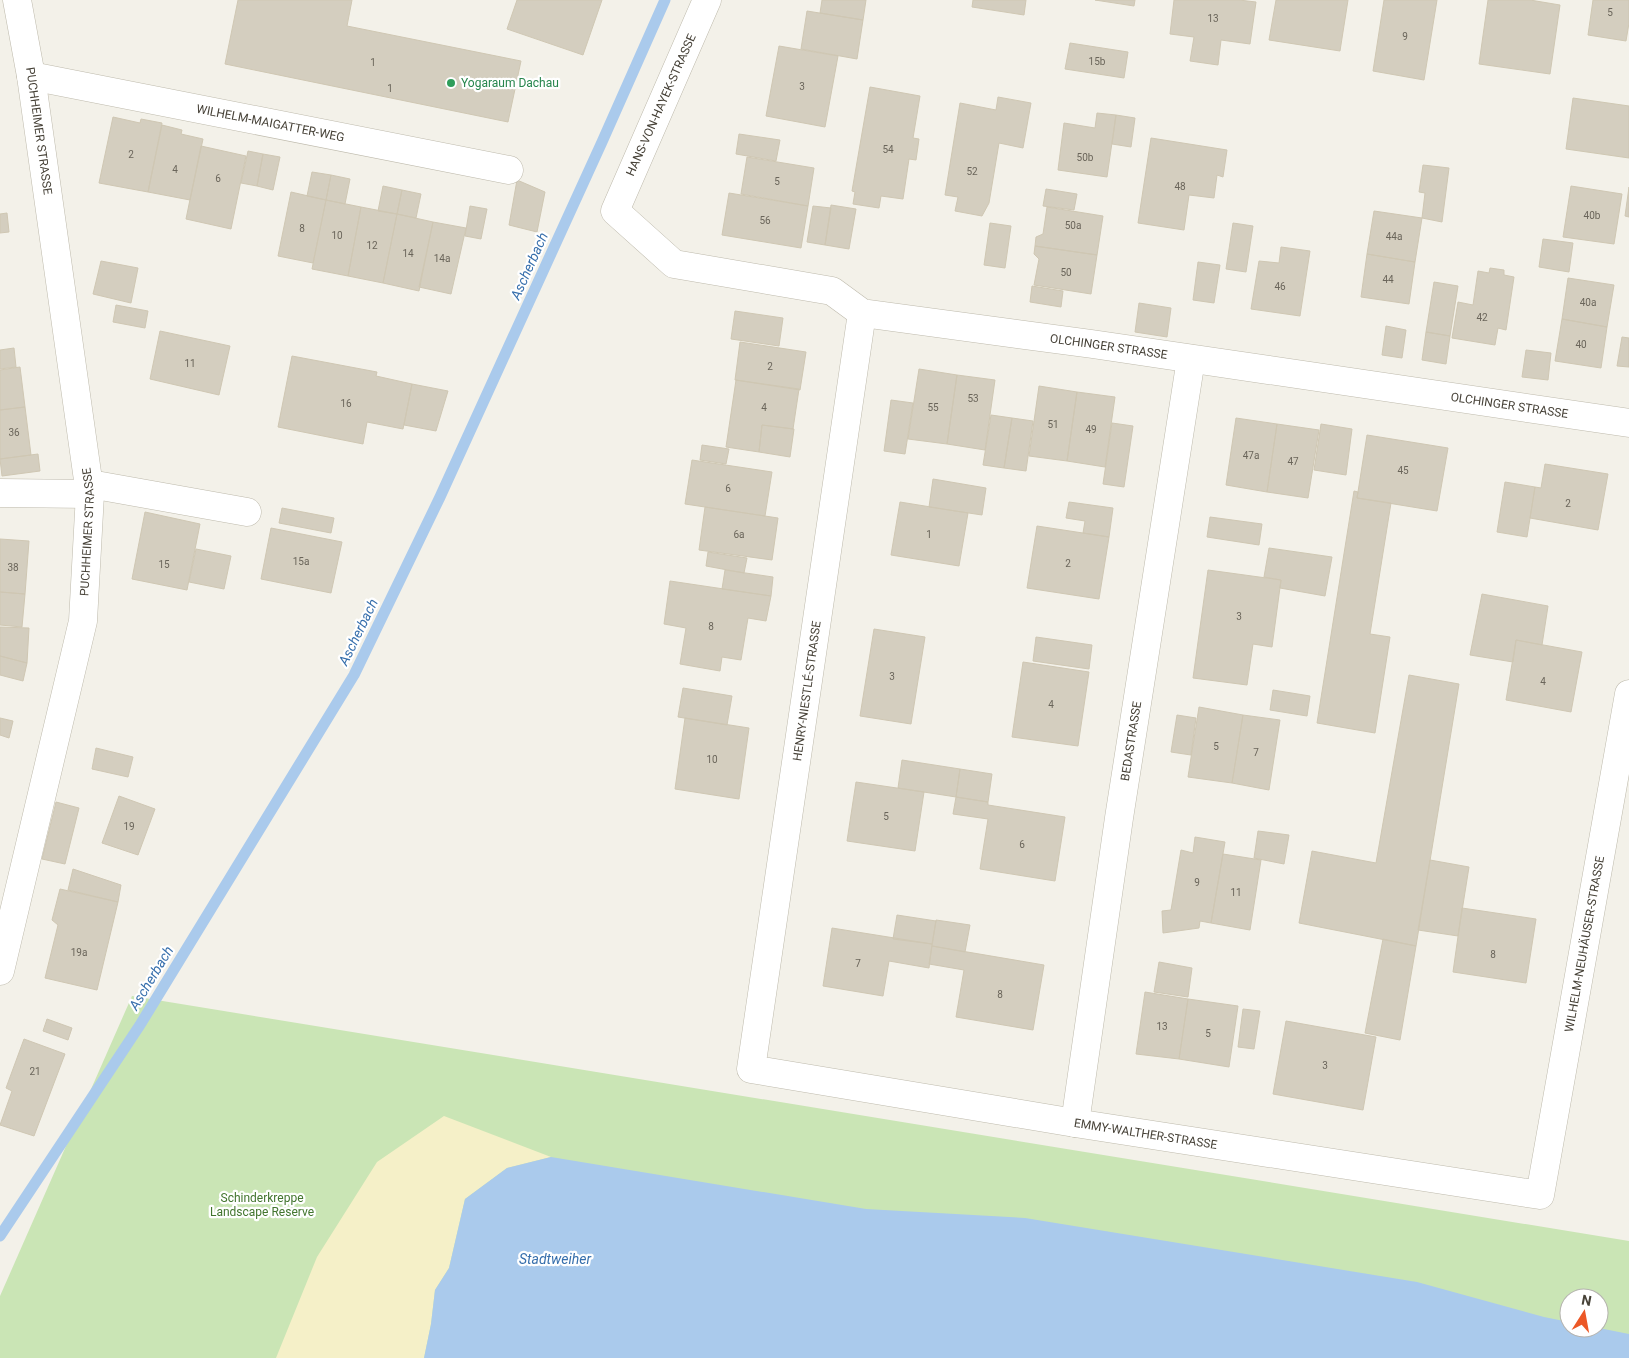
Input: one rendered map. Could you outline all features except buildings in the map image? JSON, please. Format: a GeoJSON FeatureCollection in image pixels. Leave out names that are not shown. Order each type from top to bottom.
{"type":"FeatureCollection","features":[{"type":"Feature","properties":{"kind":"street","name":"PUCHHEIMER STRASSE"},"geometry":{"type":"LineString","coordinates":[[0,971],[83,621],[90,489],[31,76],[18,0]]}},
{"type":"Feature","properties":{"kind":"street","name":"HANS-VON-HAYEK-STRASSE"},"geometry":{"type":"LineString","coordinates":[[615,211],[707,0]]}},
{"type":"Feature","properties":{"kind":"street","name":"WILHELM-MAIGATTER-WEG"},"geometry":{"type":"LineString","coordinates":[[31,76],[509,170]]}},
{"type":"Feature","properties":{"kind":"street","name":"OLCHINGER STRASSE"},"geometry":{"type":"LineString","coordinates":[[615,211],[674,264],[832,292],[862,313],[1092,344],[1629,423]]}},
{"type":"Feature","properties":{"kind":"street","name":"HENRY-NIESTLÉ-STRASSE"},"geometry":{"type":"LineString","coordinates":[[751,1070],[862,313]]}},
{"type":"Feature","properties":{"kind":"street","name":"BEDASTRASSE"},"geometry":{"type":"LineString","coordinates":[[1075,1123],[1119,818],[1191,359]]}},
{"type":"Feature","properties":{"kind":"street"},"geometry":{"type":"LineString","coordinates":[[0,493],[90,489],[247,512]]}},
{"type":"Feature","properties":{"kind":"street","name":"WILHELM-NEUHÄUSER-STRASSE"},"geometry":{"type":"LineString","coordinates":[[1540,1195],[1629,694]]}},
{"type":"Feature","properties":{"kind":"street","name":"EMMY-WALTHER-STRASSE"},"geometry":{"type":"LineString","coordinates":[[751,1070],[1075,1123],[1540,1195]]}},
{"type":"Feature","properties":{"kind":"green space","name":"Schinderkreppe Landscape Reserve"},"geometry":{"type":"Polygon","coordinates":[[[132,996],[1629,1241],[1629,1358],[0,1358],[0,1296],[132,996]]]}},
{"type":"Feature","properties":{"kind":"sand"},"geometry":{"type":"Polygon","coordinates":[[[444,1116],[551,1157],[507,1168],[465,1199],[449,1268],[435,1290],[424,1358],[276,1358],[317,1257],[377,1162],[444,1116]]]}},
{"type":"Feature","properties":{"kind":"water","name":"Stadtweiher"},"geometry":{"type":"Polygon","coordinates":[[[551,1157],[866,1209],[1025,1218],[1417,1282],[1559,1320],[1559,1338],[1609,1338],[1609,1330],[1629,1334],[1629,1358],[424,1358],[435,1290],[449,1268],[465,1199],[507,1168],[551,1157]]]}},
{"type":"Feature","properties":{"kind":"waterway","name":"Ascherbach"},"geometry":{"type":"LineString","coordinates":[[0,1236],[140,1025],[354,675],[440,497],[665,0]]}},
{"type":"Feature","properties":{"kind":"place","name":"Yogaraum Dachau"},"geometry":{"type":"Point","coordinates":[451,83]}}]}
